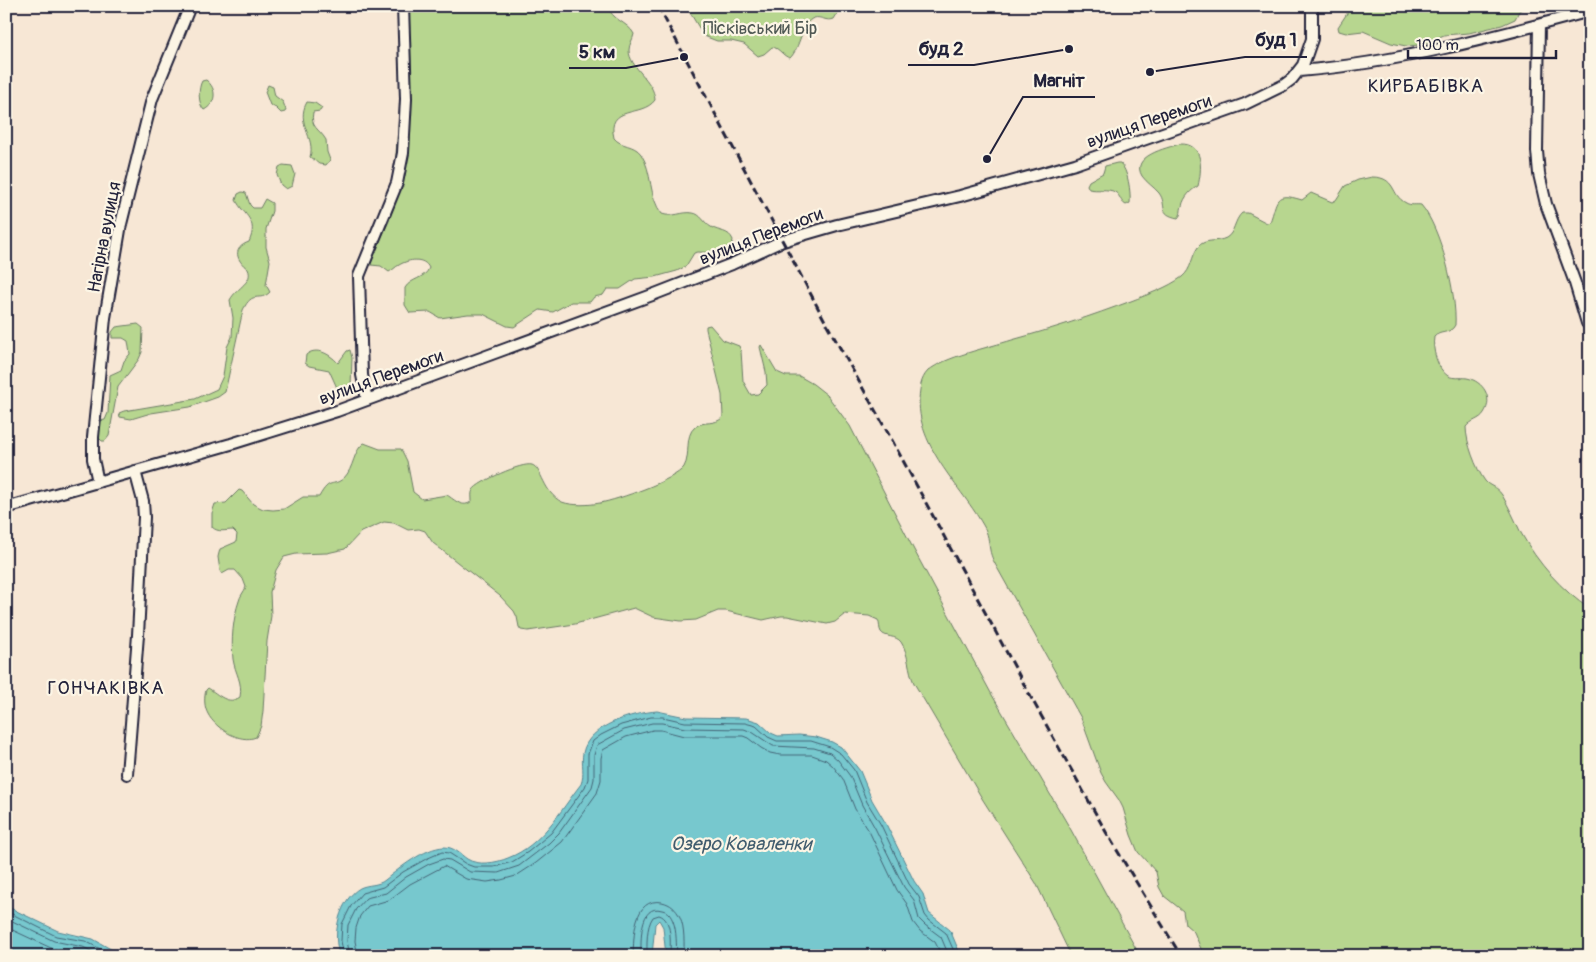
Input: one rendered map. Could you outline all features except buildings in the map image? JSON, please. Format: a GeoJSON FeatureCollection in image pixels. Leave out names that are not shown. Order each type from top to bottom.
{"type":"FeatureCollection","features":[{"type":"Feature","properties":{"kind":"street","name":"Нагірна вулиця"},"geometry":{"type":"LineString","coordinates":[[98,482],[93,459],[93,437],[105,318],[119,232],[151,104],[190,6]]}},
{"type":"Feature","properties":{"kind":"street"},"geometry":{"type":"LineString","coordinates":[[367,400],[363,379],[360,276],[397,183],[403,153],[406,99],[403,6]]}},
{"type":"Feature","properties":{"kind":"street"},"geometry":{"type":"LineString","coordinates":[[1299,71],[1306,59],[1312,39],[1312,6]]}},
{"type":"Feature","properties":{"kind":"street"},"geometry":{"type":"LineString","coordinates":[[1299,71],[1374,62],[1590,12]]}},
{"type":"Feature","properties":{"kind":"street"},"geometry":{"type":"LineString","coordinates":[[1539,25],[1539,174],[1545,198],[1575,283],[1587,324]]}},
{"type":"Feature","properties":{"kind":"street","name":"вулиця Перемоги"},"geometry":{"type":"LineString","coordinates":[[6,508],[231,444],[367,400],[655,294],[732,264],[780,242],[836,225],[960,196],[1075,164],[1265,96],[1284,85],[1299,71]]}},
{"type":"Feature","properties":{"kind":"street"},"geometry":{"type":"LineString","coordinates":[[127,774],[138,635],[144,517],[143,501],[135,471]]}},
{"type":"Feature","properties":{"kind":"green space"},"geometry":{"type":"Polygon","coordinates":[[[401,6],[608,6],[612,15],[634,34],[629,48],[630,56],[651,86],[655,100],[642,109],[627,113],[615,120],[613,127],[614,138],[641,154],[645,161],[654,200],[662,214],[696,214],[714,229],[729,234],[733,240],[732,245],[721,253],[694,253],[686,266],[677,271],[655,277],[635,279],[620,289],[607,289],[603,295],[594,297],[590,302],[571,302],[553,312],[540,310],[514,327],[507,326],[483,314],[440,318],[430,312],[410,313],[405,305],[405,288],[427,272],[429,268],[427,264],[412,260],[403,263],[389,272],[381,266],[371,265],[370,263],[393,208],[402,78],[401,6]]]}},
{"type":"Feature","properties":{"kind":"green space","name":"Пісківський Бір"},"geometry":{"type":"Polygon","coordinates":[[[686,6],[842,6],[834,19],[814,18],[810,20],[790,58],[772,47],[764,54],[758,56],[744,44],[731,41],[717,41],[704,36],[686,6]]]}},
{"type":"Feature","properties":{"kind":"green space"},"geometry":{"type":"Polygon","coordinates":[[[1352,6],[1526,6],[1519,11],[1515,19],[1502,25],[1469,33],[1444,35],[1421,45],[1406,46],[1391,43],[1363,31],[1346,33],[1339,31],[1338,27],[1352,6]]]}},
{"type":"Feature","properties":{"kind":"green space"},"geometry":{"type":"Polygon","coordinates":[[[206,80],[214,92],[214,96],[211,104],[204,110],[199,92],[202,81],[206,80]]]}},
{"type":"Feature","properties":{"kind":"green space"},"geometry":{"type":"Polygon","coordinates":[[[268,85],[273,87],[275,96],[283,102],[285,112],[281,113],[270,105],[265,92],[268,85]]]}},
{"type":"Feature","properties":{"kind":"green space"},"geometry":{"type":"Polygon","coordinates":[[[307,102],[315,103],[322,108],[320,111],[313,112],[312,117],[314,125],[326,140],[330,160],[326,165],[319,164],[310,157],[310,143],[303,117],[307,102]]]}},
{"type":"Feature","properties":{"kind":"green space"},"geometry":{"type":"Polygon","coordinates":[[[1180,144],[1188,145],[1197,152],[1200,158],[1200,172],[1198,186],[1186,197],[1178,218],[1167,214],[1162,197],[1142,176],[1140,169],[1141,163],[1151,154],[1180,144]]]}},
{"type":"Feature","properties":{"kind":"green space"},"geometry":{"type":"Polygon","coordinates":[[[1117,163],[1123,166],[1128,182],[1130,203],[1126,205],[1115,192],[1089,189],[1087,185],[1089,181],[1103,173],[1105,166],[1117,163]]]}},
{"type":"Feature","properties":{"kind":"green space"},"geometry":{"type":"Polygon","coordinates":[[[283,165],[292,166],[295,174],[292,186],[286,189],[281,185],[277,175],[279,167],[283,165]]]}},
{"type":"Feature","properties":{"kind":"green space"},"geometry":{"type":"Polygon","coordinates":[[[1372,177],[1386,180],[1390,183],[1397,196],[1406,203],[1421,205],[1435,229],[1441,245],[1453,297],[1455,325],[1450,330],[1434,337],[1435,353],[1438,364],[1444,373],[1448,376],[1473,380],[1482,386],[1487,396],[1488,402],[1484,413],[1466,427],[1470,448],[1478,470],[1485,481],[1502,495],[1521,533],[1551,575],[1579,602],[1590,609],[1590,956],[1204,956],[1194,932],[1185,924],[1183,911],[1164,896],[1159,887],[1156,872],[1138,852],[1123,808],[1101,773],[1081,718],[995,563],[985,529],[938,459],[922,424],[919,405],[921,384],[928,371],[935,366],[968,353],[1087,317],[1158,290],[1185,274],[1201,244],[1229,236],[1242,213],[1248,213],[1267,223],[1270,222],[1276,203],[1281,197],[1302,200],[1311,193],[1332,202],[1336,200],[1345,186],[1358,180],[1372,177]]]}},
{"type":"Feature","properties":{"kind":"green space"},"geometry":{"type":"Polygon","coordinates":[[[246,193],[253,208],[260,208],[265,199],[272,203],[272,211],[266,229],[266,247],[270,261],[266,285],[270,292],[250,300],[243,310],[225,392],[218,397],[190,407],[151,413],[131,419],[120,417],[119,413],[124,411],[195,399],[217,389],[223,376],[227,347],[232,337],[233,318],[230,300],[249,278],[248,269],[241,262],[238,254],[240,247],[249,242],[252,235],[251,223],[236,200],[238,194],[246,193]]]}},
{"type":"Feature","properties":{"kind":"green space"},"geometry":{"type":"Polygon","coordinates":[[[138,324],[143,328],[142,352],[118,387],[109,436],[105,441],[102,441],[97,436],[99,421],[105,420],[108,413],[110,375],[121,370],[124,361],[130,354],[128,341],[123,338],[112,338],[112,332],[116,327],[138,324]]]}},
{"type":"Feature","properties":{"kind":"green space"},"geometry":{"type":"Polygon","coordinates":[[[710,325],[723,340],[739,346],[743,381],[751,395],[758,394],[767,385],[761,345],[777,372],[786,376],[799,376],[813,384],[827,395],[850,426],[992,695],[1071,830],[1140,956],[1071,956],[1036,883],[983,800],[914,683],[906,652],[901,642],[896,638],[883,634],[880,631],[878,620],[869,616],[845,614],[835,622],[827,624],[787,616],[763,620],[726,611],[718,611],[696,620],[681,621],[653,617],[634,608],[575,624],[528,631],[521,630],[514,611],[500,596],[433,543],[425,531],[419,529],[408,530],[394,523],[384,522],[361,532],[345,549],[327,553],[296,554],[284,557],[276,570],[270,592],[271,616],[267,641],[261,726],[256,737],[250,739],[229,733],[211,719],[205,705],[205,693],[208,688],[227,700],[240,697],[240,682],[232,652],[232,637],[240,597],[246,587],[243,579],[235,570],[229,570],[222,574],[220,571],[218,557],[220,549],[236,542],[237,534],[233,530],[219,531],[212,527],[212,513],[215,504],[226,503],[239,490],[253,504],[263,509],[273,510],[284,509],[303,497],[319,497],[326,487],[344,478],[360,446],[364,443],[380,449],[401,449],[407,461],[413,492],[422,499],[447,495],[459,503],[469,503],[472,501],[473,490],[483,482],[510,469],[527,465],[535,467],[551,493],[562,502],[581,505],[596,504],[632,494],[679,472],[686,462],[690,435],[695,427],[720,420],[723,417],[722,395],[706,329],[706,326],[710,325]]]}},
{"type":"Feature","properties":{"kind":"green space"},"geometry":{"type":"Polygon","coordinates":[[[350,350],[352,358],[351,386],[349,390],[343,393],[338,390],[329,370],[309,366],[305,363],[306,355],[310,352],[323,352],[338,363],[347,351],[350,350]]]}},
{"type":"Feature","properties":{"kind":"water","name":"Озеро Коваленки"},"geometry":{"type":"Polygon","coordinates":[[[657,711],[686,717],[746,718],[759,722],[771,733],[778,736],[799,735],[816,737],[841,747],[860,771],[872,800],[914,881],[923,894],[929,913],[950,930],[961,956],[666,956],[663,927],[659,920],[655,924],[652,956],[340,956],[337,948],[339,918],[347,900],[353,893],[360,888],[382,882],[413,859],[436,848],[451,848],[471,861],[482,863],[498,861],[520,852],[541,836],[581,784],[583,753],[593,735],[613,722],[636,714],[657,711]]]}},
{"type":"Feature","properties":{"kind":"water"},"geometry":{"type":"Polygon","coordinates":[[[6,906],[58,931],[93,939],[123,956],[6,956],[6,906]]]}},
{"type":"Feature","properties":{"kind":"railway"},"geometry":{"type":"LineString","coordinates":[[658,6],[825,321],[893,442],[1033,701],[1106,832],[1181,956]]}},
{"type":"Feature","properties":{"kind":"place","name":"буд 2"},"geometry":{"type":"Point","coordinates":[1069,49]}},
{"type":"Feature","properties":{"kind":"place","name":"5 км"},"geometry":{"type":"Point","coordinates":[684,57]}},
{"type":"Feature","properties":{"kind":"place","name":"буд 1"},"geometry":{"type":"Point","coordinates":[1150,72]}},
{"type":"Feature","properties":{"kind":"place","name":"Магніт"},"geometry":{"type":"Point","coordinates":[987,159]}},
{"type":"Feature","properties":{"kind":"district","name":"КИРБАБІВКА"},"geometry":{"type":"Point","coordinates":[1426,85]}},
{"type":"Feature","properties":{"kind":"district","name":"ГОНЧАКІВКА"},"geometry":{"type":"Point","coordinates":[106,687]}}]}
